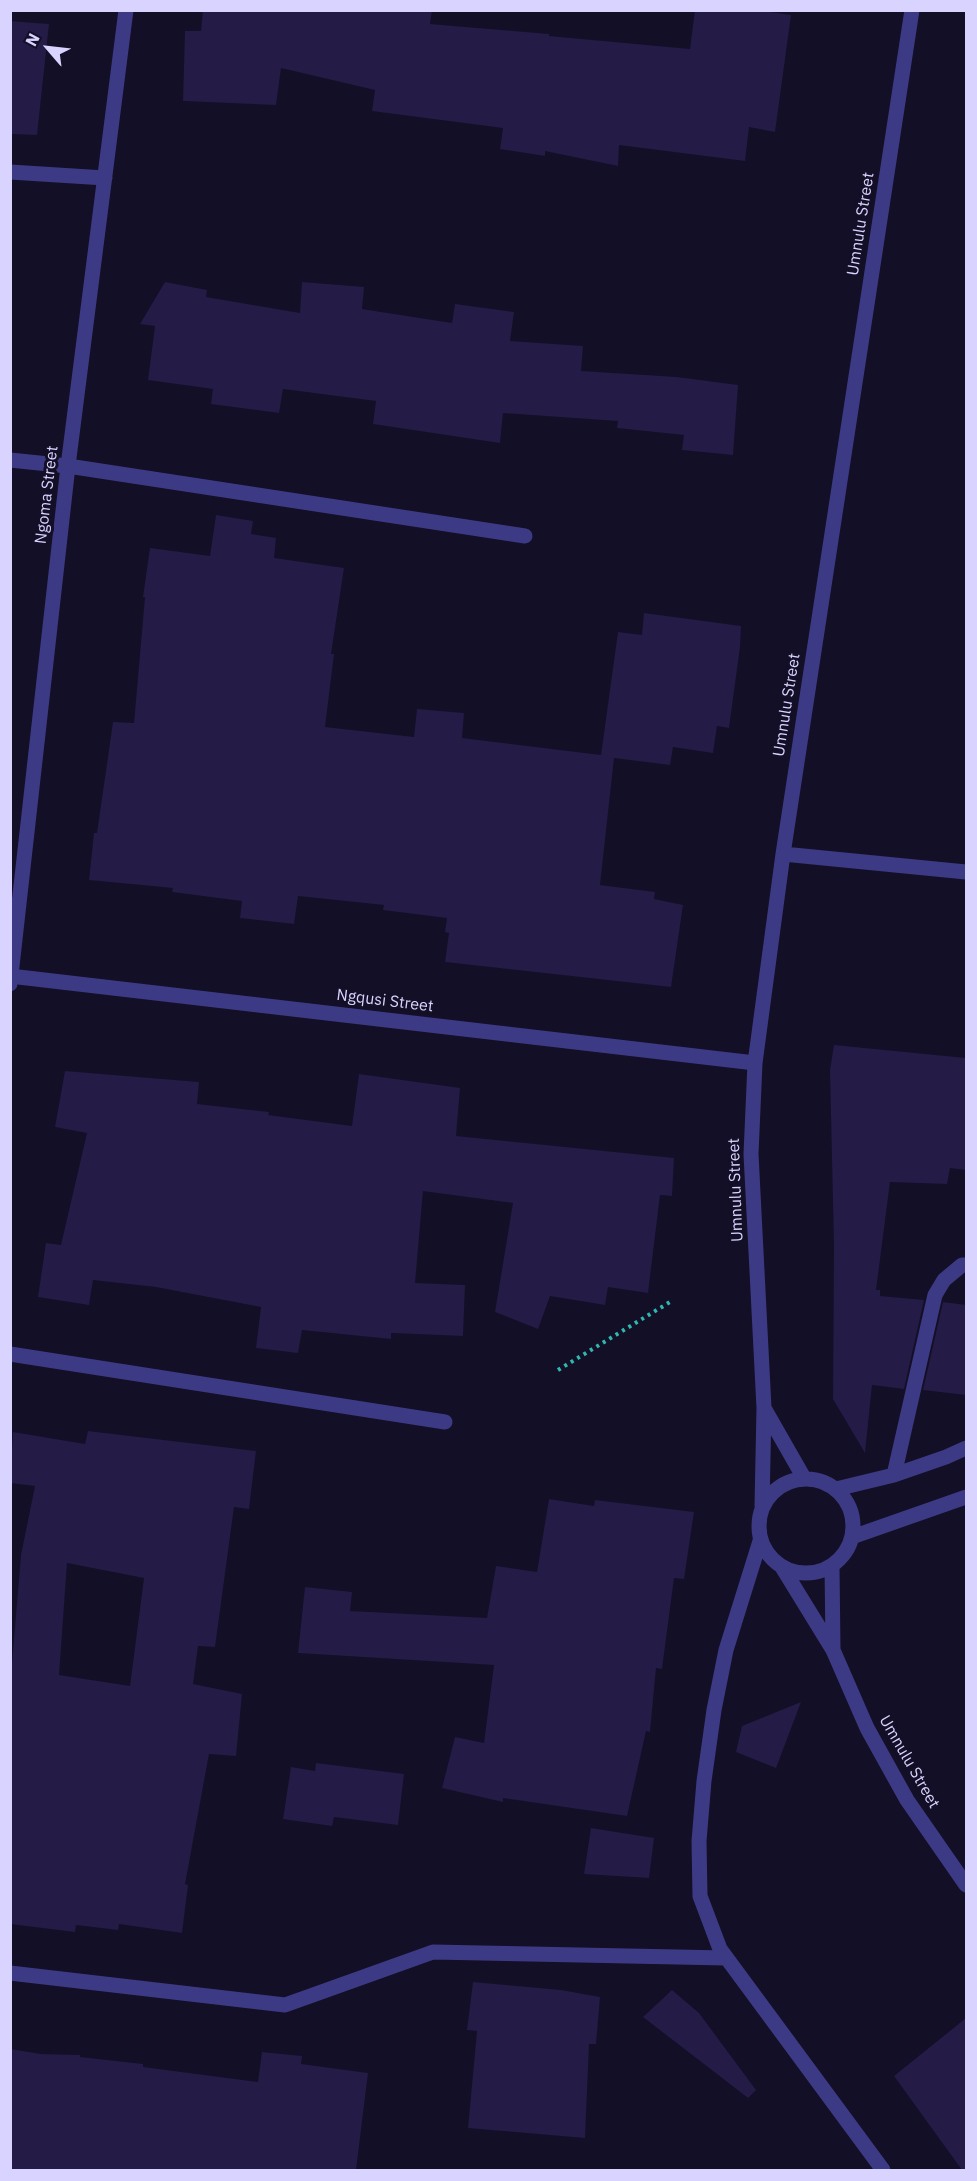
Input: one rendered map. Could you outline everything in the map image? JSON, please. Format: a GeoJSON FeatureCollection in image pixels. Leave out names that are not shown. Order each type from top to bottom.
{"type":"FeatureCollection","features":[{"type":"Feature","properties":{"kind":"street","name":"Ngoma Street"},"geometry":{"type":"LineString","coordinates":[[11,978],[68,466],[126,10]]}},
{"type":"Feature","properties":{"kind":"street","name":"Umnulu Street"},"geometry":{"type":"LineString","coordinates":[[762,1506],[764,1408],[751,1154],[755,1063],[783,854],[912,10]]}},
{"type":"Feature","properties":{"kind":"street"},"geometry":{"type":"LineString","coordinates":[[10,172],[105,177]]}},
{"type":"Feature","properties":{"kind":"street"},"geometry":{"type":"LineString","coordinates":[[10,460],[68,466],[525,536]]}},
{"type":"Feature","properties":{"kind":"street"},"geometry":{"type":"LineString","coordinates":[[783,854],[966,873]]}},
{"type":"Feature","properties":{"kind":"street","name":"Ngqusi Street"},"geometry":{"type":"LineString","coordinates":[[11,978],[755,1063]]}},
{"type":"Feature","properties":{"kind":"street"},"geometry":{"type":"LineString","coordinates":[[894,1475],[935,1295],[944,1280],[962,1265],[966,1265]]}},
{"type":"Feature","properties":{"kind":"street"},"geometry":{"type":"LineString","coordinates":[[10,1354],[445,1422]]}},
{"type":"Feature","properties":{"kind":"street","name":"Umnulu Street"},"geometry":{"type":"LineString","coordinates":[[764,1408],[804,1478]]}},
{"type":"Feature","properties":{"kind":"street"},"geometry":{"type":"LineString","coordinates":[[836,1489],[894,1475],[966,1448]]}},
{"type":"Feature","properties":{"kind":"street"},"geometry":{"type":"LineString","coordinates":[[760,1541],[769,1556],[782,1568],[798,1573],[816,1572],[832,1566],[845,1553],[852,1537],[853,1520],[847,1503],[836,1489],[821,1481],[804,1478],[787,1482],[772,1492],[762,1506],[758,1523],[760,1541],[726,1650],[712,1722],[700,1831],[700,1896],[720,1949],[726,1958],[883,2170]]}},
{"type":"Feature","properties":{"kind":"street"},"geometry":{"type":"LineString","coordinates":[[852,1537],[966,1497]]}},
{"type":"Feature","properties":{"kind":"street","name":"Umnulu Street"},"geometry":{"type":"LineString","coordinates":[[832,1566],[834,1650]]}},
{"type":"Feature","properties":{"kind":"street","name":"Umnulu Street"},"geometry":{"type":"LineString","coordinates":[[782,1568],[834,1650],[867,1728],[907,1800],[966,1885]]}},
{"type":"Feature","properties":{"kind":"street"},"geometry":{"type":"LineString","coordinates":[[10,1973],[285,2005],[433,1952],[726,1958]]}},
{"type":"Feature","properties":{"kind":"path"},"geometry":{"type":"LineString","coordinates":[[558,1370],[670,1302]]}},
{"type":"Feature","properties":{"kind":"building"},"geometry":{"type":"Polygon","coordinates":[[[203,10],[432,10],[430,24],[690,49],[695,10],[756,10],[791,15],[775,132],[749,127],[745,161],[619,145],[618,166],[545,151],[545,156],[500,149],[503,128],[372,111],[375,90],[281,68],[276,105],[183,101],[185,31],[201,31],[203,10]]]}},
{"type":"Feature","properties":{"kind":"building"},"geometry":{"type":"Polygon","coordinates":[[[10,21],[49,24],[37,135],[10,134],[10,21]]]}},
{"type":"Feature","properties":{"kind":"building"},"geometry":{"type":"Polygon","coordinates":[[[165,282],[207,290],[206,297],[300,313],[302,282],[364,287],[362,309],[452,323],[455,304],[514,312],[510,341],[583,346],[581,371],[677,377],[738,385],[733,455],[682,450],[684,435],[617,428],[618,421],[503,413],[500,443],[373,424],[376,401],[283,389],[279,413],[211,404],[213,389],[148,380],[155,326],[140,324],[165,282]]]}},
{"type":"Feature","properties":{"kind":"building"},"geometry":{"type":"Polygon","coordinates":[[[216,515],[253,521],[251,534],[276,538],[274,558],[344,568],[331,654],[334,654],[325,727],[414,737],[417,709],[464,713],[462,738],[601,755],[618,632],[642,635],[644,613],[741,626],[729,728],[717,726],[713,753],[673,747],[670,765],[614,758],[600,885],[655,892],[654,899],[683,905],[671,987],[445,962],[449,933],[445,932],[447,918],[383,910],[384,905],[298,896],[294,924],[240,918],[242,901],[172,892],[173,888],[89,880],[94,833],[97,833],[113,722],[134,723],[145,597],[143,597],[150,548],[210,556],[216,515]]]}},
{"type":"Feature","properties":{"kind":"building"},"geometry":{"type":"Polygon","coordinates":[[[834,1045],[966,1058],[966,1170],[950,1168],[947,1184],[890,1182],[876,1290],[880,1290],[880,1296],[924,1300],[904,1389],[872,1385],[865,1453],[833,1399],[834,1246],[830,1070],[834,1045]]]}},
{"type":"Feature","properties":{"kind":"building"},"geometry":{"type":"Polygon","coordinates":[[[65,1071],[199,1082],[197,1104],[269,1112],[268,1115],[352,1126],[359,1074],[460,1088],[456,1136],[674,1158],[672,1196],[660,1195],[648,1293],[608,1287],[605,1305],[550,1296],[538,1329],[495,1312],[513,1203],[423,1191],[415,1283],[465,1285],[463,1336],[391,1333],[391,1339],[302,1330],[298,1353],[256,1348],[261,1307],[156,1287],[93,1280],[89,1305],[38,1297],[46,1243],[61,1245],[87,1133],[55,1127],[65,1071]]]}},
{"type":"Feature","properties":{"kind":"building"},"geometry":{"type":"Polygon","coordinates":[[[943,1302],[966,1305],[966,1395],[923,1390],[943,1302]]]}},
{"type":"Feature","properties":{"kind":"building"},"geometry":{"type":"Polygon","coordinates":[[[88,1431],[256,1451],[249,1509],[234,1507],[215,1647],[198,1646],[193,1684],[242,1694],[236,1756],[209,1754],[185,1884],[188,1885],[182,1933],[119,1924],[118,1930],[76,1925],[75,1932],[10,1924],[10,1687],[21,1555],[35,1486],[10,1483],[13,1432],[85,1444],[88,1431]],[[67,1563],[59,1675],[130,1686],[144,1578],[67,1563]]]}},
{"type":"Feature","properties":{"kind":"building"},"geometry":{"type":"Polygon","coordinates":[[[549,1499],[594,1506],[595,1500],[694,1512],[684,1579],[674,1578],[662,1669],[656,1668],[650,1732],[646,1731],[627,1816],[503,1798],[503,1802],[442,1788],[455,1737],[484,1743],[494,1665],[298,1653],[305,1587],[352,1592],[350,1611],[487,1618],[496,1566],[537,1572],[549,1499]]]}},
{"type":"Feature","properties":{"kind":"building"},"geometry":{"type":"Polygon","coordinates":[[[801,1702],[776,1768],[736,1752],[742,1726],[801,1702]]]}},
{"type":"Feature","properties":{"kind":"building"},"geometry":{"type":"Polygon","coordinates":[[[316,1763],[404,1774],[398,1825],[334,1817],[332,1826],[283,1819],[291,1767],[315,1771],[316,1763]]]}},
{"type":"Feature","properties":{"kind":"building"},"geometry":{"type":"Polygon","coordinates":[[[591,1828],[654,1838],[649,1878],[584,1874],[591,1828]]]}},
{"type":"Feature","properties":{"kind":"building"},"geometry":{"type":"Polygon","coordinates":[[[473,1982],[561,1990],[600,1997],[596,2044],[589,2044],[585,2138],[468,2128],[477,2031],[467,2030],[473,1982]]]}},
{"type":"Feature","properties":{"kind":"building"},"geometry":{"type":"Polygon","coordinates":[[[672,1990],[699,2013],[756,2090],[748,2098],[643,2017],[672,1990]]]}},
{"type":"Feature","properties":{"kind":"building"},"geometry":{"type":"Polygon","coordinates":[[[966,2018],[966,2170],[962,2170],[894,2076],[966,2018]]]}},
{"type":"Feature","properties":{"kind":"building"},"geometry":{"type":"Polygon","coordinates":[[[10,2049],[41,2054],[80,2055],[80,2057],[143,2064],[143,2067],[258,2082],[262,2052],[302,2056],[301,2064],[368,2073],[356,2170],[10,2170],[10,2049]]]}}]}
